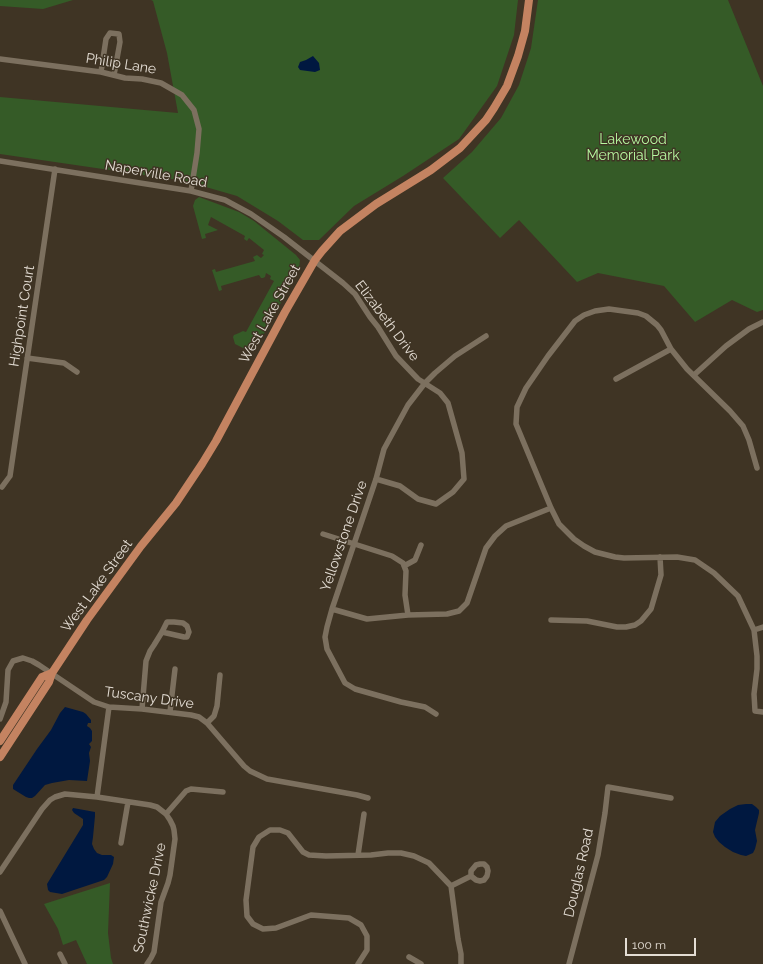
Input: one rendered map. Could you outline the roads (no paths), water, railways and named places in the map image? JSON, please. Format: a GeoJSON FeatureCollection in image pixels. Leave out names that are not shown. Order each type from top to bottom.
{"type":"FeatureCollection","features":[{"type":"Feature","properties":{"kind":"highway","name":"West Lake Street"},"geometry":{"type":"LineString","coordinates":[[0,757],[50,682],[52,673],[87,620],[141,546],[176,503],[202,464],[315,260],[340,231],[376,204],[431,170],[460,148],[486,120],[507,86],[518,56],[525,31],[529,0]]}},
{"type":"Feature","properties":{"kind":"highway","name":"West Lake Street"},"geometry":{"type":"LineString","coordinates":[[0,741],[42,677],[52,673]]}},
{"type":"Feature","properties":{"kind":"street"},"geometry":{"type":"LineString","coordinates":[[101,72],[106,39],[110,34],[119,34],[120,42],[114,75]]}},
{"type":"Feature","properties":{"kind":"street","name":"Philip Lane"},"geometry":{"type":"LineString","coordinates":[[0,59],[101,72],[161,83],[182,95],[194,110],[199,129],[191,191]]}},
{"type":"Feature","properties":{"kind":"street","name":"Naperville Road"},"geometry":{"type":"LineString","coordinates":[[0,161],[191,191],[225,200],[251,214],[315,260]]}},
{"type":"Feature","properties":{"kind":"street","name":"Highpoint Court"},"geometry":{"type":"LineString","coordinates":[[2,487],[10,476],[55,170]]}},
{"type":"Feature","properties":{"kind":"street","name":"Elizabeth Drive"},"geometry":{"type":"LineString","coordinates":[[315,260],[355,294],[396,356],[418,379],[440,393],[448,403],[462,453],[464,479],[453,492],[436,504],[418,499],[400,486],[376,479]]}},
{"type":"Feature","properties":{"kind":"street"},"geometry":{"type":"LineString","coordinates":[[757,468],[749,440],[743,426],[730,411],[687,369],[671,349],[662,330],[652,320],[638,313],[609,309],[584,315],[575,321],[526,388],[517,407],[516,424],[551,508],[559,524],[568,534],[584,546],[595,552],[606,555],[624,558],[677,557],[695,560],[714,573],[738,596],[754,630],[757,656],[754,694],[755,711],[763,712]]}},
{"type":"Feature","properties":{"kind":"street"},"geometry":{"type":"LineString","coordinates":[[694,375],[748,329],[763,322]]}},
{"type":"Feature","properties":{"kind":"street","name":"Yellowstone Drive"},"geometry":{"type":"LineString","coordinates":[[436,714],[425,707],[355,689],[345,683],[327,649],[325,637],[332,609],[376,479],[384,449],[408,406],[425,384],[435,373],[455,356],[486,336]]}},
{"type":"Feature","properties":{"kind":"street"},"geometry":{"type":"LineString","coordinates":[[616,379],[671,349]]}},
{"type":"Feature","properties":{"kind":"street"},"geometry":{"type":"LineString","coordinates":[[27,358],[64,363],[76,372]]}},
{"type":"Feature","properties":{"kind":"street"},"geometry":{"type":"LineString","coordinates":[[332,609],[367,619],[408,615],[447,614],[459,610],[467,603],[486,548],[495,536],[506,526],[551,508]]}},
{"type":"Feature","properties":{"kind":"street"},"geometry":{"type":"LineString","coordinates":[[323,534],[392,556],[403,563],[406,571],[404,596],[408,615]]}},
{"type":"Feature","properties":{"kind":"street"},"geometry":{"type":"LineString","coordinates":[[404,566],[415,560],[421,545]]}},
{"type":"Feature","properties":{"kind":"street"},"geometry":{"type":"LineString","coordinates":[[551,620],[587,621],[617,627],[635,625],[651,610],[660,582],[660,557]]}},
{"type":"Feature","properties":{"kind":"street"},"geometry":{"type":"LineString","coordinates":[[142,709],[146,660],[167,622],[183,623],[187,626],[189,632],[187,636],[184,637],[162,632]]}},
{"type":"Feature","properties":{"kind":"street"},"geometry":{"type":"LineString","coordinates":[[754,630],[763,628]]}},
{"type":"Feature","properties":{"kind":"street","name":"Tuscany Drive"},"geometry":{"type":"LineString","coordinates":[[0,719],[6,702],[8,670],[13,661],[23,658],[32,660],[94,702],[109,707],[170,712],[191,715],[199,718],[207,723],[244,766],[250,771],[267,779],[357,794],[368,798]]}},
{"type":"Feature","properties":{"kind":"street"},"geometry":{"type":"LineString","coordinates":[[170,712],[175,670]]}},
{"type":"Feature","properties":{"kind":"street"},"geometry":{"type":"LineString","coordinates":[[207,723],[214,716],[220,675]]}},
{"type":"Feature","properties":{"kind":"street"},"geometry":{"type":"LineString","coordinates":[[97,797],[109,707]]}},
{"type":"Feature","properties":{"kind":"street","name":"Douglas Road"},"geometry":{"type":"LineString","coordinates":[[569,964],[598,855],[608,787],[671,798]]}},
{"type":"Feature","properties":{"kind":"street"},"geometry":{"type":"LineString","coordinates":[[0,872],[42,809],[55,797],[65,794],[150,805],[157,807],[166,814],[186,791],[191,789],[223,792]]}},
{"type":"Feature","properties":{"kind":"street"},"geometry":{"type":"LineString","coordinates":[[121,843],[128,802]]}},
{"type":"Feature","properties":{"kind":"street","name":"Southwicke Drive"},"geometry":{"type":"LineString","coordinates":[[147,964],[154,952],[161,902],[170,876],[175,839],[173,826],[166,814]]}},
{"type":"Feature","properties":{"kind":"street"},"geometry":{"type":"LineString","coordinates":[[358,855],[364,814]]}},
{"type":"Feature","properties":{"kind":"street"},"geometry":{"type":"LineString","coordinates":[[358,964],[367,950],[367,936],[361,925],[349,918],[311,915],[276,928],[263,929],[253,924],[247,916],[246,900],[253,847],[258,837],[270,830],[280,830],[288,833],[303,852],[309,855],[326,856],[401,853],[414,856],[429,863],[451,886],[461,954],[461,964]]}},
{"type":"Feature","properties":{"kind":"street"},"geometry":{"type":"LineString","coordinates":[[451,886],[470,876]]}},
{"type":"Feature","properties":{"kind":"street"},"geometry":{"type":"LineString","coordinates":[[0,911],[25,964]]}},
{"type":"Feature","properties":{"kind":"street"},"geometry":{"type":"LineString","coordinates":[[60,954],[65,964]]}},
{"type":"Feature","properties":{"kind":"street"},"geometry":{"type":"LineString","coordinates":[[409,957],[421,964]]}},
{"type":"Feature","properties":{"kind":"water"},"geometry":{"type":"Polygon","coordinates":[[[313,56],[319,63],[320,70],[315,72],[300,70],[298,67],[300,62],[313,56]]]}},
{"type":"Feature","properties":{"kind":"water"},"geometry":{"type":"Polygon","coordinates":[[[65,707],[83,712],[91,720],[91,723],[88,723],[87,726],[92,731],[92,741],[89,744],[91,747],[89,753],[90,761],[87,781],[69,780],[52,783],[45,785],[32,798],[26,797],[13,789],[13,785],[65,707]]]}},
{"type":"Feature","properties":{"kind":"water"},"geometry":{"type":"Polygon","coordinates":[[[752,804],[759,810],[759,813],[755,830],[757,841],[755,849],[753,853],[746,856],[733,852],[725,847],[715,837],[713,832],[715,822],[720,816],[738,805],[752,804]]]}},
{"type":"Feature","properties":{"kind":"water"},"geometry":{"type":"Polygon","coordinates":[[[73,808],[95,812],[92,844],[97,853],[102,855],[111,855],[114,857],[113,864],[104,880],[62,894],[50,892],[47,884],[83,825],[83,819],[74,813],[72,810],[73,808]]]}},
{"type":"Feature","properties":{"kind":"park label","name":"Lakewood Memorial Park"},"geometry":{"type":"Point","coordinates":[633,148]}}]}
